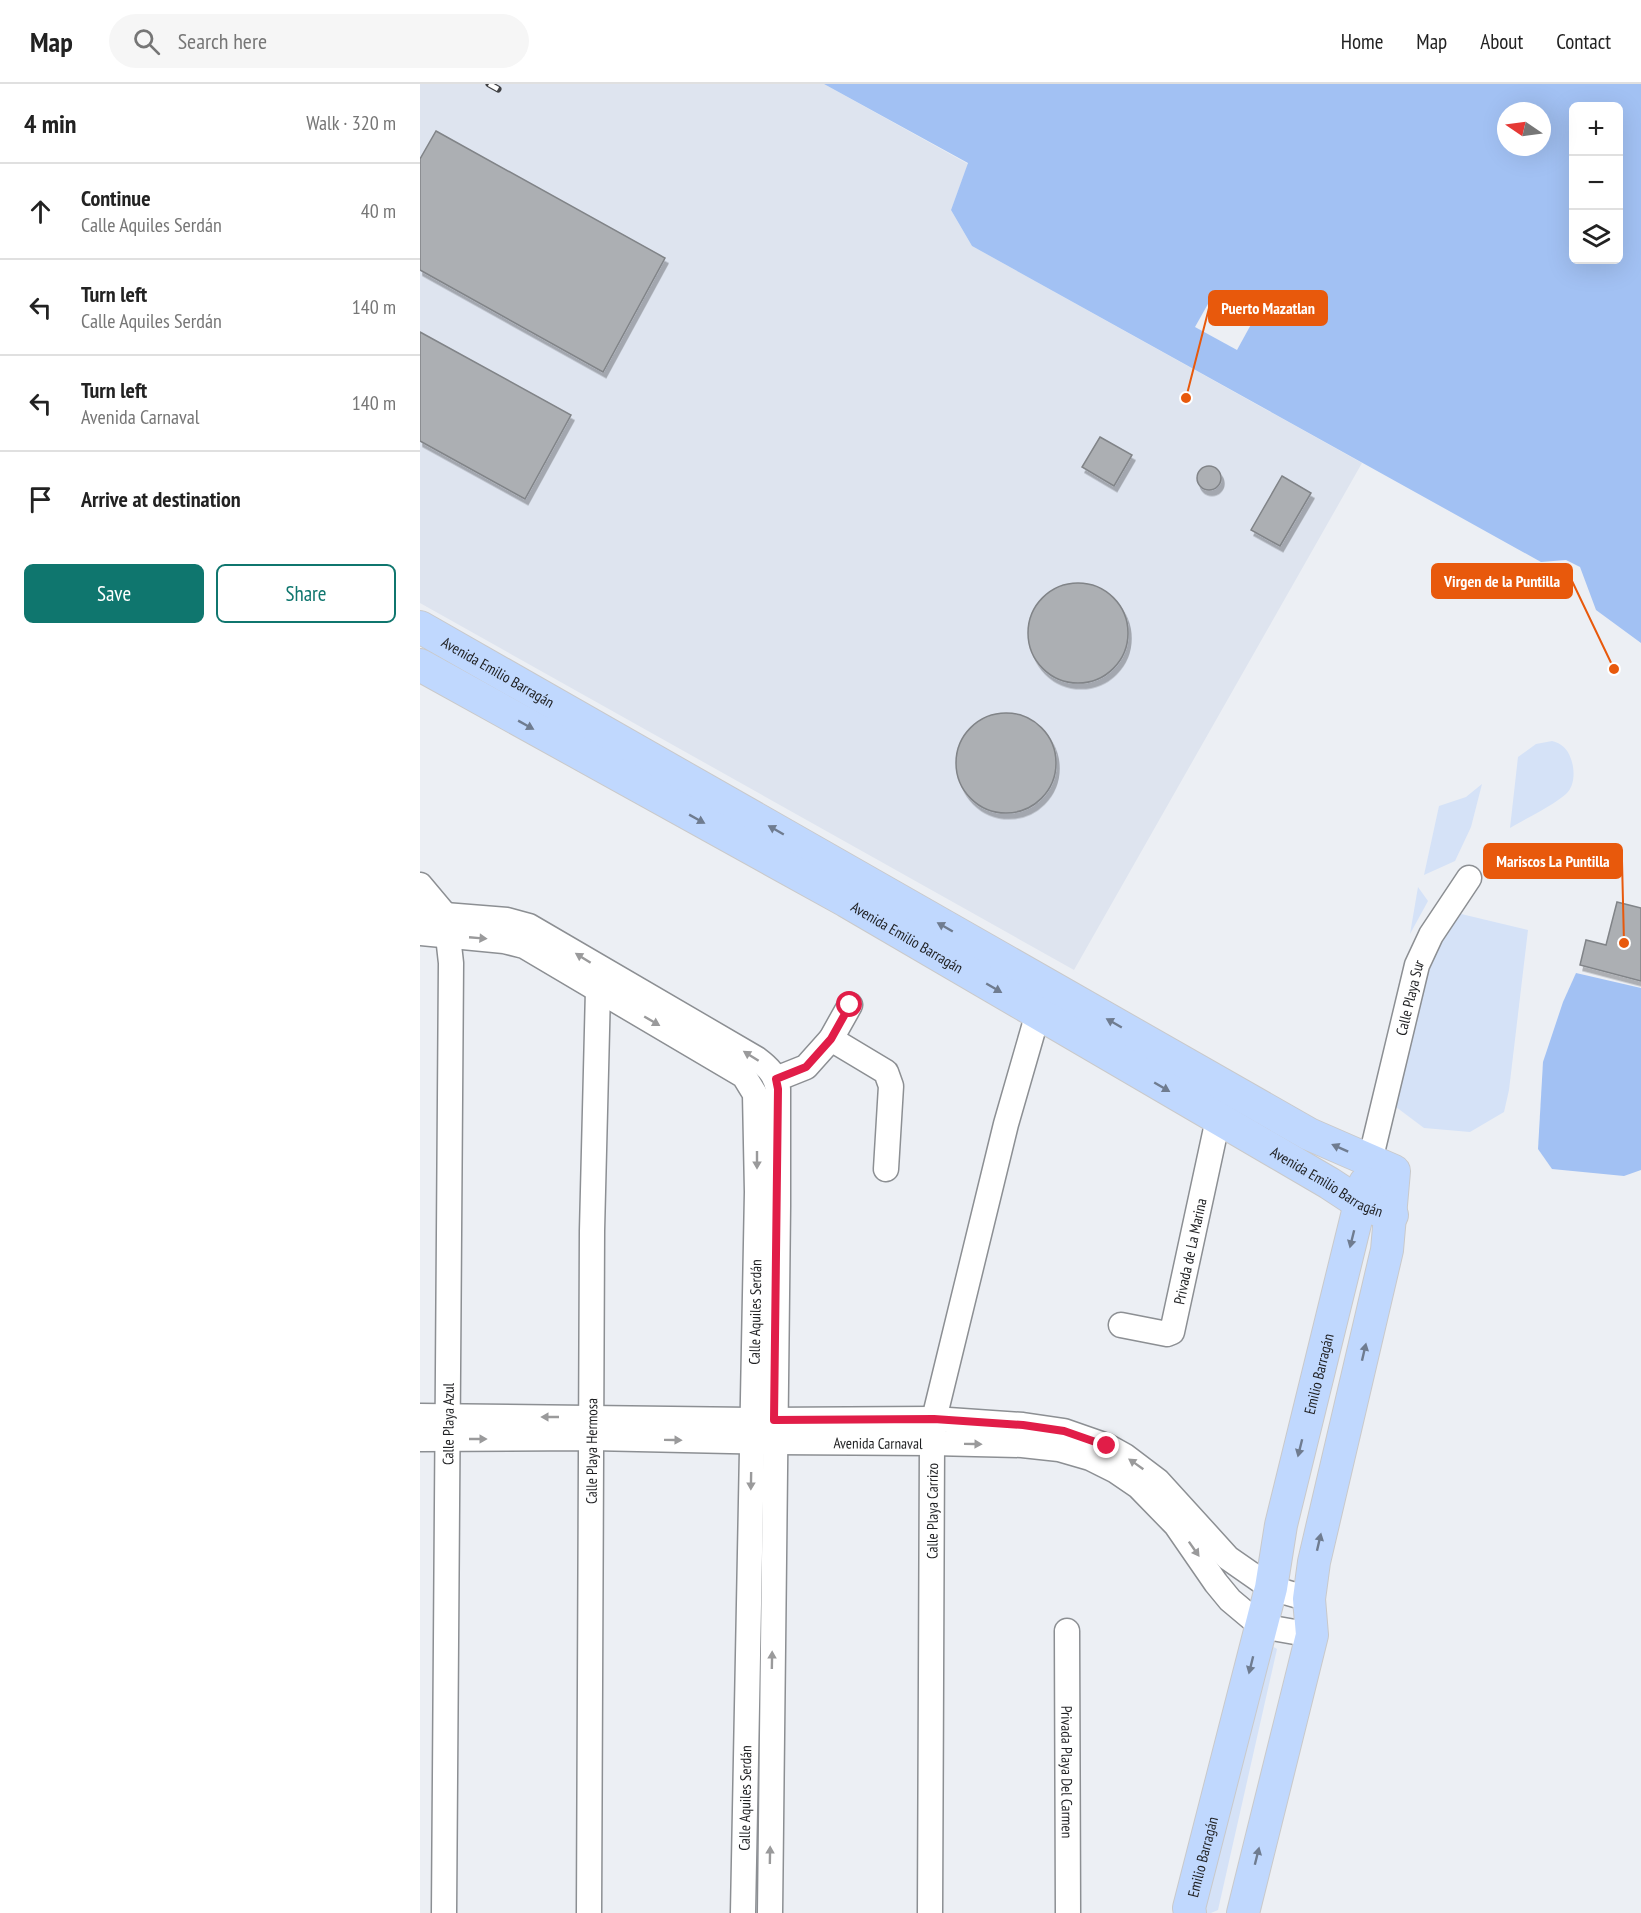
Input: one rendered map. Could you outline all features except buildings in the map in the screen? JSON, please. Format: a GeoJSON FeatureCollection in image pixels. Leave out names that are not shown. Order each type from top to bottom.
{"type":"FeatureCollection","features":[{"type":"Feature","properties":{"kind":"main road","name":"Avenida Emilio Barragán"},"geometry":{"type":"LineString","coordinates":[[420,627],[510,677],[1044,1000],[1218,1119],[1361,1204],[1392,1215]]}},
{"type":"Feature","properties":{"kind":"main road","name":"Avenida Emilio Barragán"},"geometry":{"type":"LineString","coordinates":[[420,665],[846,901],[1309,1134],[1382,1166]]}},
{"type":"Feature","properties":{"kind":"main road"},"geometry":{"type":"LineString","coordinates":[[493,707],[510,677]]}},
{"type":"Feature","properties":{"kind":"main road"},"geometry":{"type":"LineString","coordinates":[[1243,1913],[1312,1635],[1309,1599],[1314,1562],[1387,1250],[1392,1215],[1382,1166]]}},
{"type":"Feature","properties":{"kind":"main road","name":"Emilio Barragán"},"geometry":{"type":"LineString","coordinates":[[1190,1913],[1189,1908],[1271,1588],[1281,1525],[1361,1204],[1382,1166]]}},
{"type":"Feature","properties":{"kind":"street","name":"Calle Playa Sur"},"geometry":{"type":"LineString","coordinates":[[1382,1166],[1377,1129],[1417,965],[1431,935],[1469,878]]}},
{"type":"Feature","properties":{"kind":"street"},"geometry":{"type":"LineString","coordinates":[[420,885],[447,926]]}},
{"type":"Feature","properties":{"kind":"street","name":"Calle Aquiles Serdán"},"geometry":{"type":"LineString","coordinates":[[420,914],[447,926],[549,949],[757,1059],[772,1071],[776,1079],[778,1089],[778,1206],[763,1431],[744,1913]]}},
{"type":"Feature","properties":{"kind":"street","name":"Calle Aquiles Serdán"},"geometry":{"type":"LineString","coordinates":[[420,933],[447,926]]}},
{"type":"Feature","properties":{"kind":"street","name":"Calle Playa Azul"},"geometry":{"type":"LineString","coordinates":[[444,1913],[451,975],[447,926]]}},
{"type":"Feature","properties":{"kind":"street","name":"Calle Aquiles Serdán"},"geometry":{"type":"LineString","coordinates":[[549,949],[598,990],[744,1076],[751,1083],[755,1094],[763,1431],[770,1913]]}},
{"type":"Feature","properties":{"kind":"street","name":"Calle Playa Hermosa"},"geometry":{"type":"LineString","coordinates":[[589,1913],[592,1231],[598,990]]}},
{"type":"Feature","properties":{"kind":"street","name":"Calle Playa Carrizo"},"geometry":{"type":"LineString","coordinates":[[930,1913],[932,1443],[934,1419],[1006,1124],[1044,1000]]}},
{"type":"Feature","properties":{"kind":"street"},"geometry":{"type":"LineString","coordinates":[[776,1079],[806,1067],[831,1039],[850,1005]]}},
{"type":"Feature","properties":{"kind":"street"},"geometry":{"type":"LineString","coordinates":[[831,1039],[886,1072],[890,1079],[886,1169]]}},
{"type":"Feature","properties":{"kind":"street","name":"Privada de La Marina"},"geometry":{"type":"LineString","coordinates":[[1121,1325],[1167,1334],[1172,1332],[1218,1119]]}},
{"type":"Feature","properties":{"kind":"street","name":"Avenida Carnaval"},"geometry":{"type":"LineString","coordinates":[[420,1416],[447,1427],[763,1431],[1059,1449],[1090,1458],[1116,1471],[1138,1486],[1176,1525],[1230,1600],[1261,1626]]}},
{"type":"Feature","properties":{"kind":"street","name":"Avenida Carnaval"},"geometry":{"type":"LineString","coordinates":[[763,1431],[934,1419],[1023,1425],[1064,1431],[1107,1446],[1125,1456],[1158,1481],[1228,1558],[1271,1588]]}},
{"type":"Feature","properties":{"kind":"street","name":"Avenida Carnaval"},"geometry":{"type":"LineString","coordinates":[[420,1439],[447,1427]]}},
{"type":"Feature","properties":{"kind":"street"},"geometry":{"type":"LineString","coordinates":[[1271,1588],[1309,1599]]}},
{"type":"Feature","properties":{"kind":"street"},"geometry":{"type":"LineString","coordinates":[[1261,1626],[1312,1635]]}},
{"type":"Feature","properties":{"kind":"street","name":"Privada Playa Del Carmen"},"geometry":{"type":"LineString","coordinates":[[1067,1631],[1068,1913]]}},
{"type":"Feature","properties":{"kind":"shaded area"},"geometry":{"type":"Polygon","coordinates":[[[420,84],[824,84],[968,164],[951,210],[972,246],[1362,463],[1074,970],[420,603],[420,84]]]}},
{"type":"Feature","properties":{"kind":"shaded area"},"geometry":{"type":"Polygon","coordinates":[[[1552,741],[1564,747],[1570,755],[1574,773],[1571,787],[1554,803],[1510,828],[1518,757],[1536,744],[1552,741]]]}},
{"type":"Feature","properties":{"kind":"shaded area"},"geometry":{"type":"Polygon","coordinates":[[[1482,784],[1471,827],[1455,861],[1424,875],[1439,806],[1466,797],[1482,784]]]}},
{"type":"Feature","properties":{"kind":"shaded area"},"geometry":{"type":"Polygon","coordinates":[[[1418,887],[1428,901],[1410,934],[1418,887]]]}},
{"type":"Feature","properties":{"kind":"shaded area"},"geometry":{"type":"Polygon","coordinates":[[[1457,913],[1528,930],[1509,1090],[1504,1112],[1470,1132],[1424,1128],[1388,1101],[1424,959],[1457,913]]]}},
{"type":"Feature","properties":{"kind":"shaded area"},"geometry":{"type":"Polygon","coordinates":[[[1269,1644],[1277,1649],[1218,1910],[1211,1913],[1200,1913],[1269,1644]]]}},
{"type":"Feature","properties":{"kind":"water"},"geometry":{"type":"Polygon","coordinates":[[[824,84],[1641,84],[1641,643],[1596,610],[1580,567],[1566,560],[1541,562],[972,246],[951,210],[968,163],[824,84]]]}},
{"type":"Feature","properties":{"kind":"water"},"geometry":{"type":"Polygon","coordinates":[[[1576,973],[1641,988],[1641,1170],[1624,1176],[1552,1169],[1538,1149],[1543,1062],[1563,1002],[1576,973]]]}},
{"type":"Feature","properties":{"kind":"pier"},"geometry":{"type":"Polygon","coordinates":[[[1213,295],[1254,319],[1237,350],[1195,327],[1213,295]]]}},
{"type":"Feature","properties":{"kind":"railway"},"geometry":{"type":"LineString","coordinates":[[489,84],[498,89]]}},
{"type":"Feature","properties":{"kind":"place","name":"Puerto Mazatlan"},"geometry":{"type":"Point","coordinates":[1186,398]}},
{"type":"Feature","properties":{"kind":"place","name":"Virgen de la Puntilla"},"geometry":{"type":"Point","coordinates":[1614,669]}},
{"type":"Feature","properties":{"kind":"place","name":"Mariscos La Puntilla"},"geometry":{"type":"Point","coordinates":[1624,943]}},
{"type":"Feature","properties":{"kind":"route"},"geometry":{"type":"LineString","coordinates":[[850,1005],[831,1039],[812,1061],[806,1067],[776,1079],[778,1089],[778,1206],[774,1420],[934,1419],[1023,1425],[1064,1431],[1107,1446]]}}]}
